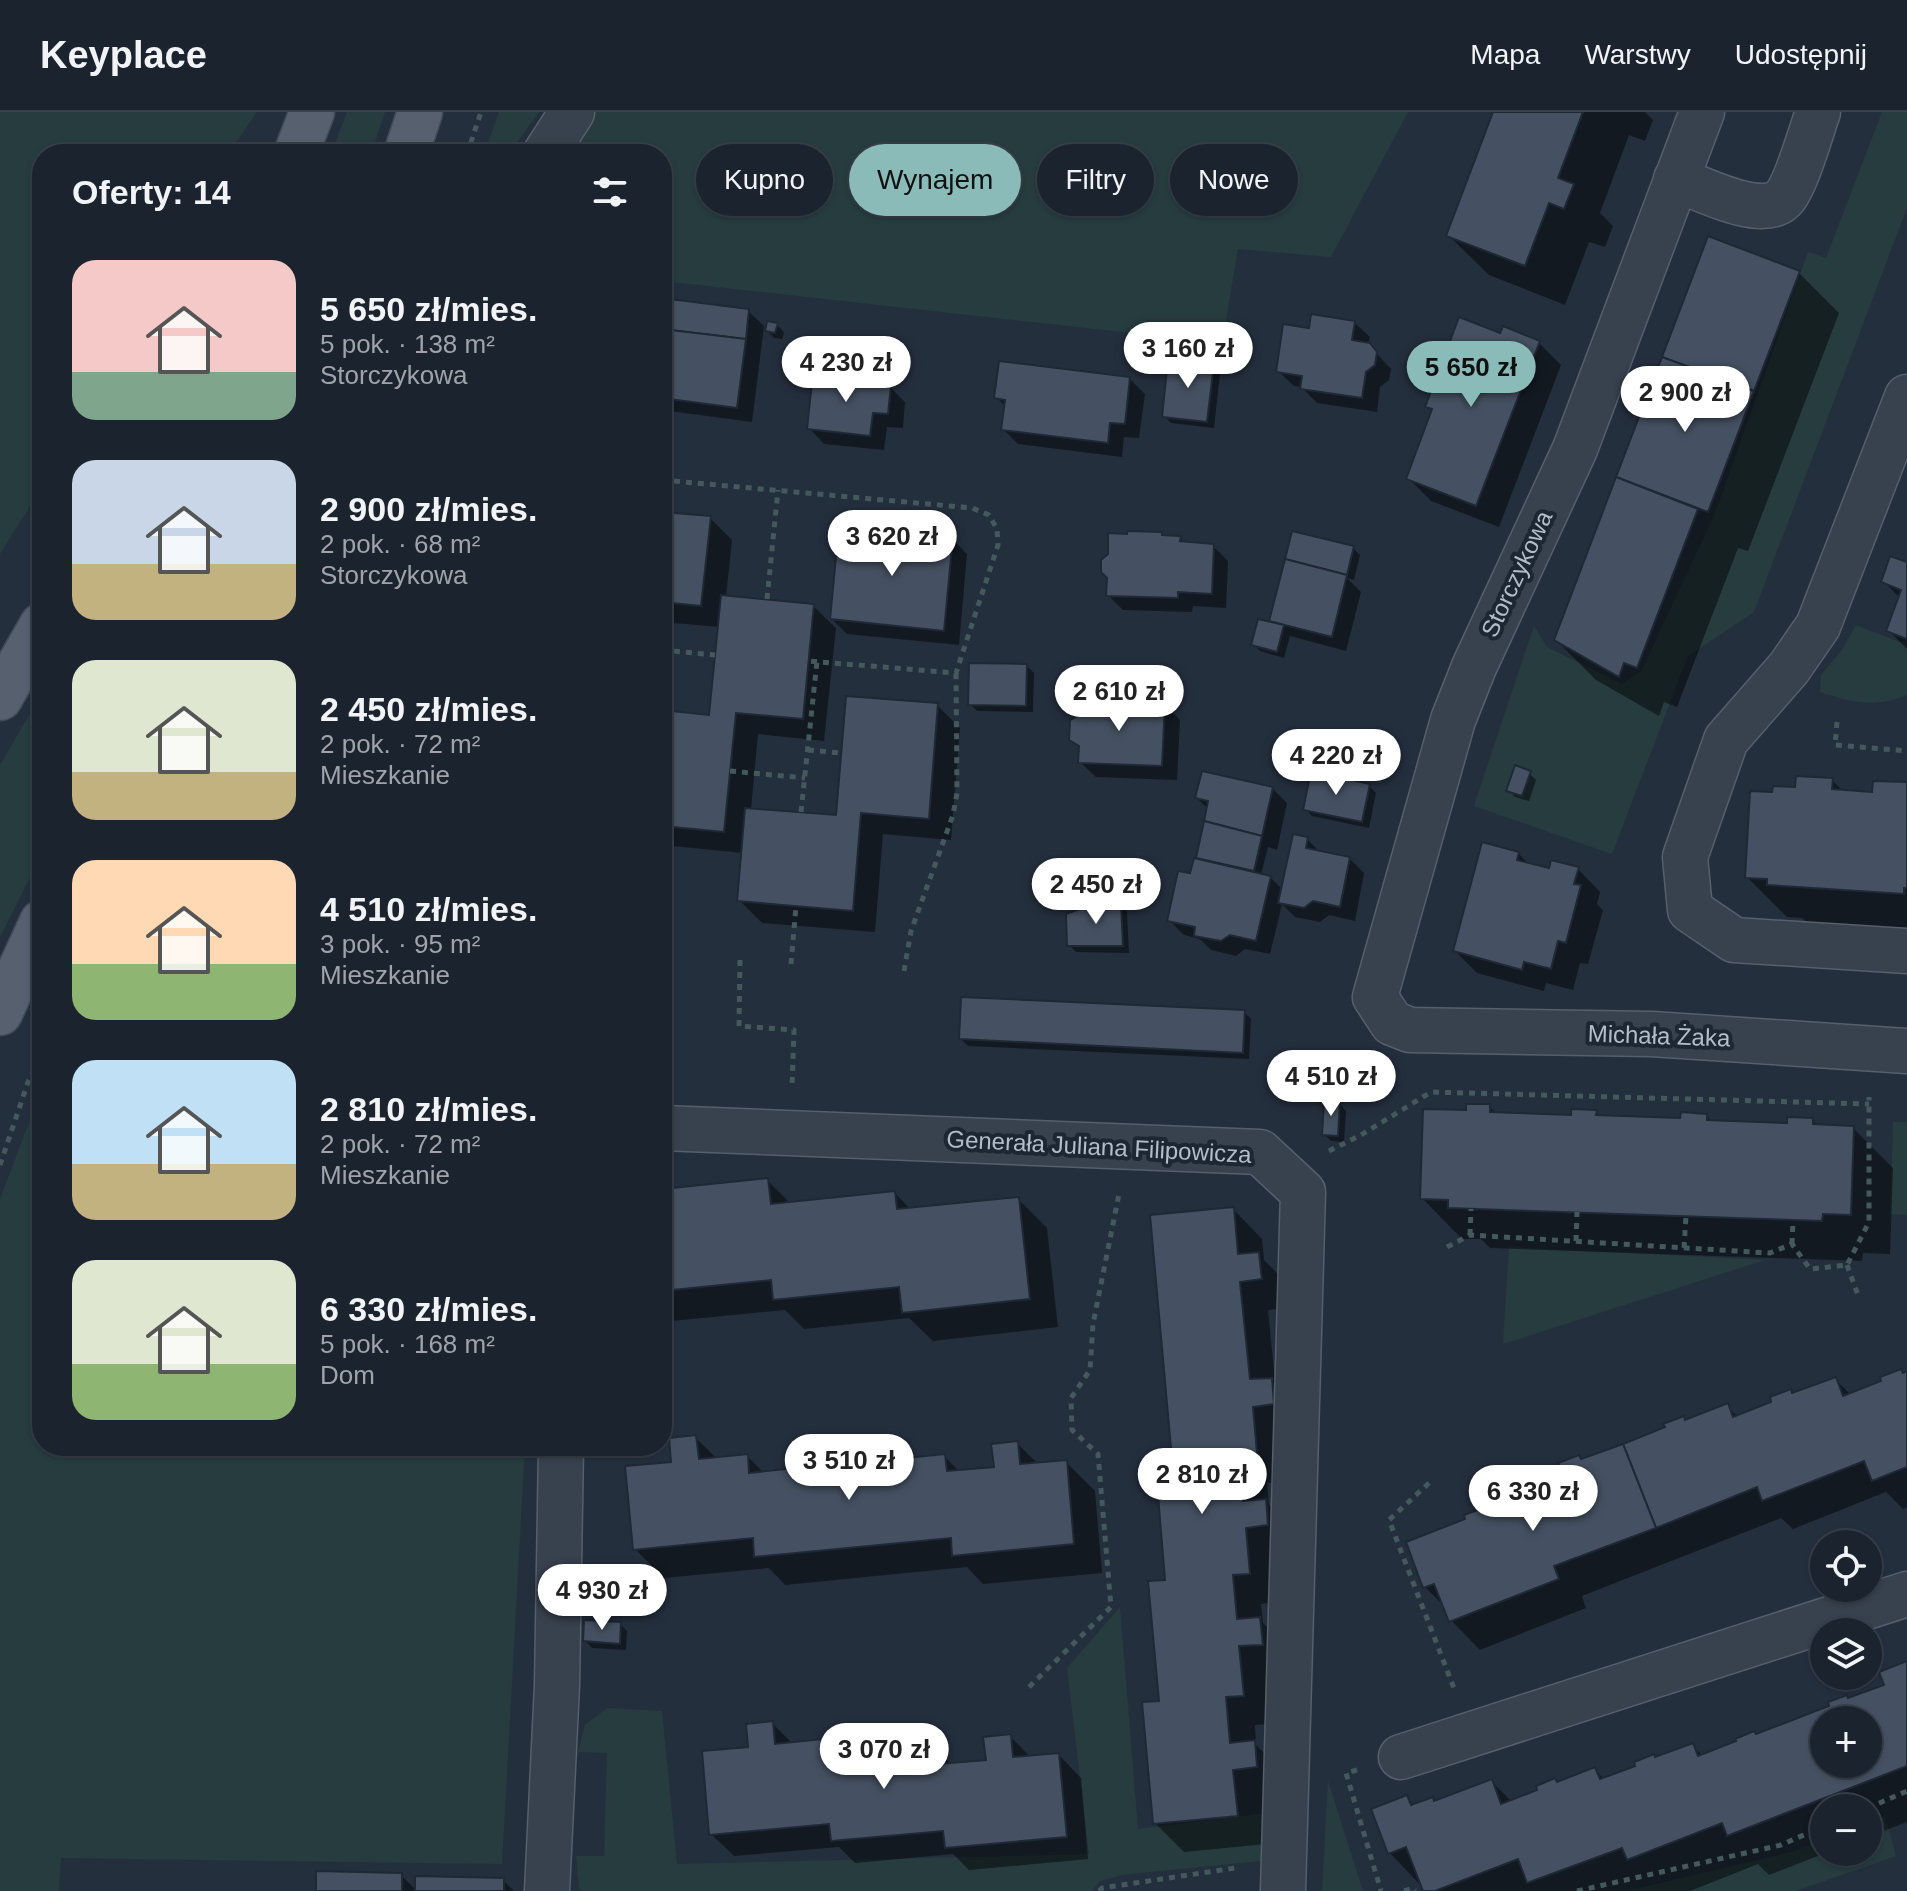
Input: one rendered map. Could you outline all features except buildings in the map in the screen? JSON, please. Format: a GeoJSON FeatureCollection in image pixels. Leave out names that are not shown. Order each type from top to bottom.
{"type":"FeatureCollection","features":[{"type":"Feature","properties":{"kind":"main road"},"geometry":{"type":"LineString","coordinates":[[300,144],[312,112]]}},
{"type":"Feature","properties":{"kind":"main road"},"geometry":{"type":"LineString","coordinates":[[409,144],[420,112]]}},
{"type":"Feature","properties":{"kind":"main road"},"geometry":{"type":"LineString","coordinates":[[0,698],[32,642]]}},
{"type":"Feature","properties":{"kind":"main road"},"geometry":{"type":"LineString","coordinates":[[0,1013],[32,944]]}},
{"type":"Feature","properties":{"kind":"street"},"geometry":{"type":"LineString","coordinates":[[551,144],[572,112]]}},
{"type":"Feature","properties":{"kind":"street","name":"Storczykowa"},"geometry":{"type":"LineString","coordinates":[[1410,1030],[1392,1023],[1375,997],[1453,720],[1474,667],[1575,449],[1702,112]]}},
{"type":"Feature","properties":{"kind":"street"},"geometry":{"type":"LineString","coordinates":[[1676,179],[1737,202],[1765,208],[1782,200],[1790,187],[1818,112]]}},
{"type":"Feature","properties":{"kind":"street"},"geometry":{"type":"LineString","coordinates":[[1907,397],[1818,626],[1789,668],[1726,740],[1685,857],[1690,910],[1734,940],[1907,951]]}},
{"type":"Feature","properties":{"kind":"street","name":"Michała Żaka"},"geometry":{"type":"LineString","coordinates":[[1410,1030],[1652,1034],[1907,1051]]}},
{"type":"Feature","properties":{"kind":"street","name":"Generała Juliana Filipowicza"},"geometry":{"type":"LineString","coordinates":[[672,1128],[1260,1152],[1303,1192],[1283,1876]]}},
{"type":"Feature","properties":{"kind":"street"},"geometry":{"type":"LineString","coordinates":[[547,1891],[557,1685],[561,1456]]}},
{"type":"Feature","properties":{"kind":"street"},"geometry":{"type":"LineString","coordinates":[[1401,1757],[1907,1594]]}},
{"type":"Feature","properties":{"kind":"path"},"geometry":{"type":"LineString","coordinates":[[470,144],[481,112]]}},
{"type":"Feature","properties":{"kind":"path"},"geometry":{"type":"LineString","coordinates":[[672,481],[972,508],[989,515],[997,529],[998,545],[956,673],[957,793],[953,815],[911,931],[904,971]]}},
{"type":"Feature","properties":{"kind":"path"},"geometry":{"type":"LineString","coordinates":[[767,599],[778,490]]}},
{"type":"Feature","properties":{"kind":"path"},"geometry":{"type":"LineString","coordinates":[[672,651],[715,655]]}},
{"type":"Feature","properties":{"kind":"path"},"geometry":{"type":"LineString","coordinates":[[808,661],[956,673]]}},
{"type":"Feature","properties":{"kind":"path"},"geometry":{"type":"LineString","coordinates":[[801,812],[817,661]]}},
{"type":"Feature","properties":{"kind":"path"},"geometry":{"type":"LineString","coordinates":[[1837,722],[1835,745],[1907,751]]}},
{"type":"Feature","properties":{"kind":"path"},"geometry":{"type":"LineString","coordinates":[[808,750],[841,753]]}},
{"type":"Feature","properties":{"kind":"path"},"geometry":{"type":"LineString","coordinates":[[730,771],[805,778]]}},
{"type":"Feature","properties":{"kind":"path"},"geometry":{"type":"LineString","coordinates":[[791,964],[796,906]]}},
{"type":"Feature","properties":{"kind":"path"},"geometry":{"type":"LineString","coordinates":[[740,960],[739,1026],[794,1030],[791,1132]]}},
{"type":"Feature","properties":{"kind":"path"},"geometry":{"type":"LineString","coordinates":[[0,1165],[32,1073]]}},
{"type":"Feature","properties":{"kind":"path"},"geometry":{"type":"LineString","coordinates":[[1283,1174],[1361,1135],[1431,1092],[1869,1104],[1869,1222],[1847,1265],[1858,1295]]}},
{"type":"Feature","properties":{"kind":"path"},"geometry":{"type":"LineString","coordinates":[[1029,1687],[1111,1607],[1098,1454],[1072,1430],[1071,1398],[1090,1370],[1093,1324],[1128,1146]]}},
{"type":"Feature","properties":{"kind":"path"},"geometry":{"type":"LineString","coordinates":[[1470,1235],[1471,1209]]}},
{"type":"Feature","properties":{"kind":"path"},"geometry":{"type":"LineString","coordinates":[[1576,1241],[1577,1212]]}},
{"type":"Feature","properties":{"kind":"path"},"geometry":{"type":"LineString","coordinates":[[1684,1248],[1686,1216]]}},
{"type":"Feature","properties":{"kind":"path"},"geometry":{"type":"LineString","coordinates":[[1793,1220],[1792,1244],[1810,1269],[1847,1265]]}},
{"type":"Feature","properties":{"kind":"path"},"geometry":{"type":"LineString","coordinates":[[1447,1247],[1470,1235],[1770,1253],[1792,1244]]}},
{"type":"Feature","properties":{"kind":"path"},"geometry":{"type":"LineString","coordinates":[[1429,1483],[1389,1520],[1471,1733]]}},
{"type":"Feature","properties":{"kind":"path"},"geometry":{"type":"LineString","coordinates":[[1381,1891],[1346,1773],[1401,1757]]}},
{"type":"Feature","properties":{"kind":"path"},"geometry":{"type":"LineString","coordinates":[[1882,1802],[1907,1791]]}},
{"type":"Feature","properties":{"kind":"path"},"geometry":{"type":"LineString","coordinates":[[1577,1891],[1781,1845],[1810,1832]]}},
{"type":"Feature","properties":{"kind":"path"},"geometry":{"type":"LineString","coordinates":[[1099,1891],[1102,1888],[1283,1876]]}},
{"type":"Feature","properties":{"kind":"path"},"geometry":{"type":"LineString","coordinates":[[1404,1891],[1413,1888],[1415,1891]]}},
{"type":"Feature","properties":{"kind":"green space"},"geometry":{"type":"Polygon","coordinates":[[[0,112],[257,112],[235,144],[32,144],[32,503],[0,554],[0,112]]]}},
{"type":"Feature","properties":{"kind":"green space"},"geometry":{"type":"Polygon","coordinates":[[[347,112],[385,112],[374,144],[335,144],[347,112]]]}},
{"type":"Feature","properties":{"kind":"green space"},"geometry":{"type":"Polygon","coordinates":[[[499,112],[539,112],[516,144],[488,144],[499,112]]]}},
{"type":"Feature","properties":{"kind":"green space"},"geometry":{"type":"Polygon","coordinates":[[[591,112],[1408,112],[1331,257],[1238,249],[1222,343],[672,282],[672,144],[569,144],[591,112]]]}},
{"type":"Feature","properties":{"kind":"green space"},"geometry":{"type":"Polygon","coordinates":[[[1882,112],[1907,112],[1907,208],[1754,612],[1688,656],[1612,854],[1474,806],[1534,626],[1547,647],[1622,684],[1641,671],[1715,513],[1808,252],[1826,258],[1882,112]]]}},
{"type":"Feature","properties":{"kind":"green space"},"geometry":{"type":"Polygon","coordinates":[[[1856,625],[1907,645],[1907,695],[1874,703],[1820,692],[1821,675],[1842,650],[1856,625]]]}},
{"type":"Feature","properties":{"kind":"green space"},"geometry":{"type":"Polygon","coordinates":[[[32,710],[32,874],[0,937],[0,765],[32,710]]]}},
{"type":"Feature","properties":{"kind":"green space"},"geometry":{"type":"Polygon","coordinates":[[[32,1114],[32,1456],[524,1456],[502,1864],[61,1858],[59,1891],[0,1891],[0,1199],[32,1114]]]}},
{"type":"Feature","properties":{"kind":"green space"},"geometry":{"type":"Polygon","coordinates":[[[1893,1122],[1907,1122],[1907,1215],[1890,1214],[1893,1122]]]}},
{"type":"Feature","properties":{"kind":"green space"},"geometry":{"type":"Polygon","coordinates":[[[1509,1247],[1765,1260],[1503,1344],[1509,1247]]]}},
{"type":"Feature","properties":{"kind":"green space"},"geometry":{"type":"Polygon","coordinates":[[[1120,1607],[1138,1829],[1267,1813],[1271,1860],[1122,1875],[1100,1881],[1092,1891],[582,1891],[579,1888],[576,1856],[604,1856],[607,1753],[578,1752],[585,1725],[607,1708],[662,1711],[677,1864],[1089,1854],[1067,1668],[1120,1607]]]}},
{"type":"Feature","properties":{"kind":"green space"},"geometry":{"type":"Polygon","coordinates":[[[1328,1781],[1363,1891],[1322,1891],[1328,1781]]]}},
{"type":"Feature","properties":{"kind":"green space"},"geometry":{"type":"Polygon","coordinates":[[[1885,1816],[1896,1856],[1882,1861],[1882,1817],[1885,1816]]]}},
{"type":"Feature","properties":{"kind":"green space"},"geometry":{"type":"Polygon","coordinates":[[[1810,1845],[1810,1866],[1867,1866],[1796,1891],[1626,1891],[1810,1845]]]}}]}
